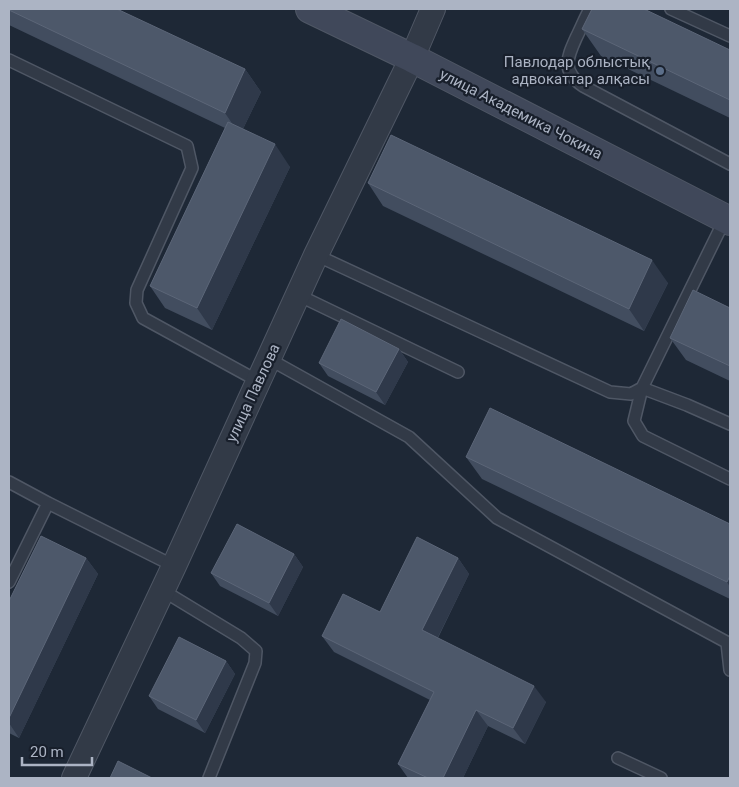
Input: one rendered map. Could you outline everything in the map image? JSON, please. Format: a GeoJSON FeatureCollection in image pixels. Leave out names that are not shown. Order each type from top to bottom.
{"type":"FeatureCollection","features":[{"type":"Feature","properties":{"kind":"main road","name":"улица Академика Чокина"},"geometry":{"type":"LineString","coordinates":[[314,10],[412,58],[728,220]]}},
{"type":"Feature","properties":{"kind":"street","name":"улица Павлова"},"geometry":{"type":"LineString","coordinates":[[74,778],[174,566],[316,255],[412,58],[433,9]]}},
{"type":"Feature","properties":{"kind":"lane"},"geometry":{"type":"LineString","coordinates":[[590,9],[568,56],[568,70],[575,81],[730,164]]}},
{"type":"Feature","properties":{"kind":"lane"},"geometry":{"type":"LineString","coordinates":[[671,9],[730,36]]}},
{"type":"Feature","properties":{"kind":"lane"},"geometry":{"type":"LineString","coordinates":[[9,60],[187,146],[192,168],[137,290],[136,303],[143,318],[258,380]]}},
{"type":"Feature","properties":{"kind":"lane"},"geometry":{"type":"LineString","coordinates":[[728,220],[642,388],[634,421],[643,436],[730,479]]}},
{"type":"Feature","properties":{"kind":"lane"},"geometry":{"type":"LineString","coordinates":[[316,255],[610,392],[631,394],[642,388],[730,424]]}},
{"type":"Feature","properties":{"kind":"lane"},"geometry":{"type":"LineString","coordinates":[[298,295],[458,372]]}},
{"type":"Feature","properties":{"kind":"lane"},"geometry":{"type":"LineString","coordinates":[[269,359],[409,437],[497,518],[729,644],[730,670]]}},
{"type":"Feature","properties":{"kind":"lane"},"geometry":{"type":"LineString","coordinates":[[9,482],[48,504],[174,566]]}},
{"type":"Feature","properties":{"kind":"lane"},"geometry":{"type":"LineString","coordinates":[[9,582],[48,504]]}},
{"type":"Feature","properties":{"kind":"lane"},"geometry":{"type":"LineString","coordinates":[[162,590],[241,638],[256,651],[255,663],[209,778]]}},
{"type":"Feature","properties":{"kind":"lane"},"geometry":{"type":"LineString","coordinates":[[618,758],[661,778]]}},
{"type":"Feature","properties":{"kind":"building"},"geometry":{"type":"Polygon","coordinates":[[[9,9],[117,9],[245,69],[225,113],[9,9]]]}},
{"type":"Feature","properties":{"kind":"building"},"geometry":{"type":"Polygon","coordinates":[[[592,9],[644,9],[730,50],[730,100],[582,29],[592,9]]]}},
{"type":"Feature","properties":{"kind":"building"},"geometry":{"type":"Polygon","coordinates":[[[228,122],[275,144],[197,308],[150,286],[228,122]]]}},
{"type":"Feature","properties":{"kind":"building"},"geometry":{"type":"Polygon","coordinates":[[[391,135],[652,260],[629,309],[368,183],[391,135]]]}},
{"type":"Feature","properties":{"kind":"building"},"geometry":{"type":"Polygon","coordinates":[[[693,290],[730,308],[730,366],[670,338],[693,290]]]}},
{"type":"Feature","properties":{"kind":"building"},"geometry":{"type":"Polygon","coordinates":[[[341,319],[399,349],[376,392],[319,363],[341,319]]]}},
{"type":"Feature","properties":{"kind":"building"},"geometry":{"type":"Polygon","coordinates":[[[490,408],[730,524],[730,576],[727,582],[466,457],[490,408]]]}},
{"type":"Feature","properties":{"kind":"building"},"geometry":{"type":"Polygon","coordinates":[[[237,524],[294,554],[269,603],[211,573],[237,524]]]}},
{"type":"Feature","properties":{"kind":"building"},"geometry":{"type":"Polygon","coordinates":[[[41,536],[86,558],[9,718],[9,601],[41,536]]]}},
{"type":"Feature","properties":{"kind":"building"},"geometry":{"type":"Polygon","coordinates":[[[417,537],[458,558],[422,630],[534,686],[513,728],[476,710],[443,778],[428,778],[398,764],[434,692],[322,636],[343,594],[380,612],[417,537]]]}},
{"type":"Feature","properties":{"kind":"building"},"geometry":{"type":"Polygon","coordinates":[[[179,637],[226,661],[196,720],[149,696],[179,637]]]}},
{"type":"Feature","properties":{"kind":"building"},"geometry":{"type":"Polygon","coordinates":[[[118,761],[152,778],[110,778],[118,761]]]}},
{"type":"Feature","properties":{"kind":"place","name":"Павлодар облыстық адвокаттар алқасы"},"geometry":{"type":"Point","coordinates":[660,71]}}]}
